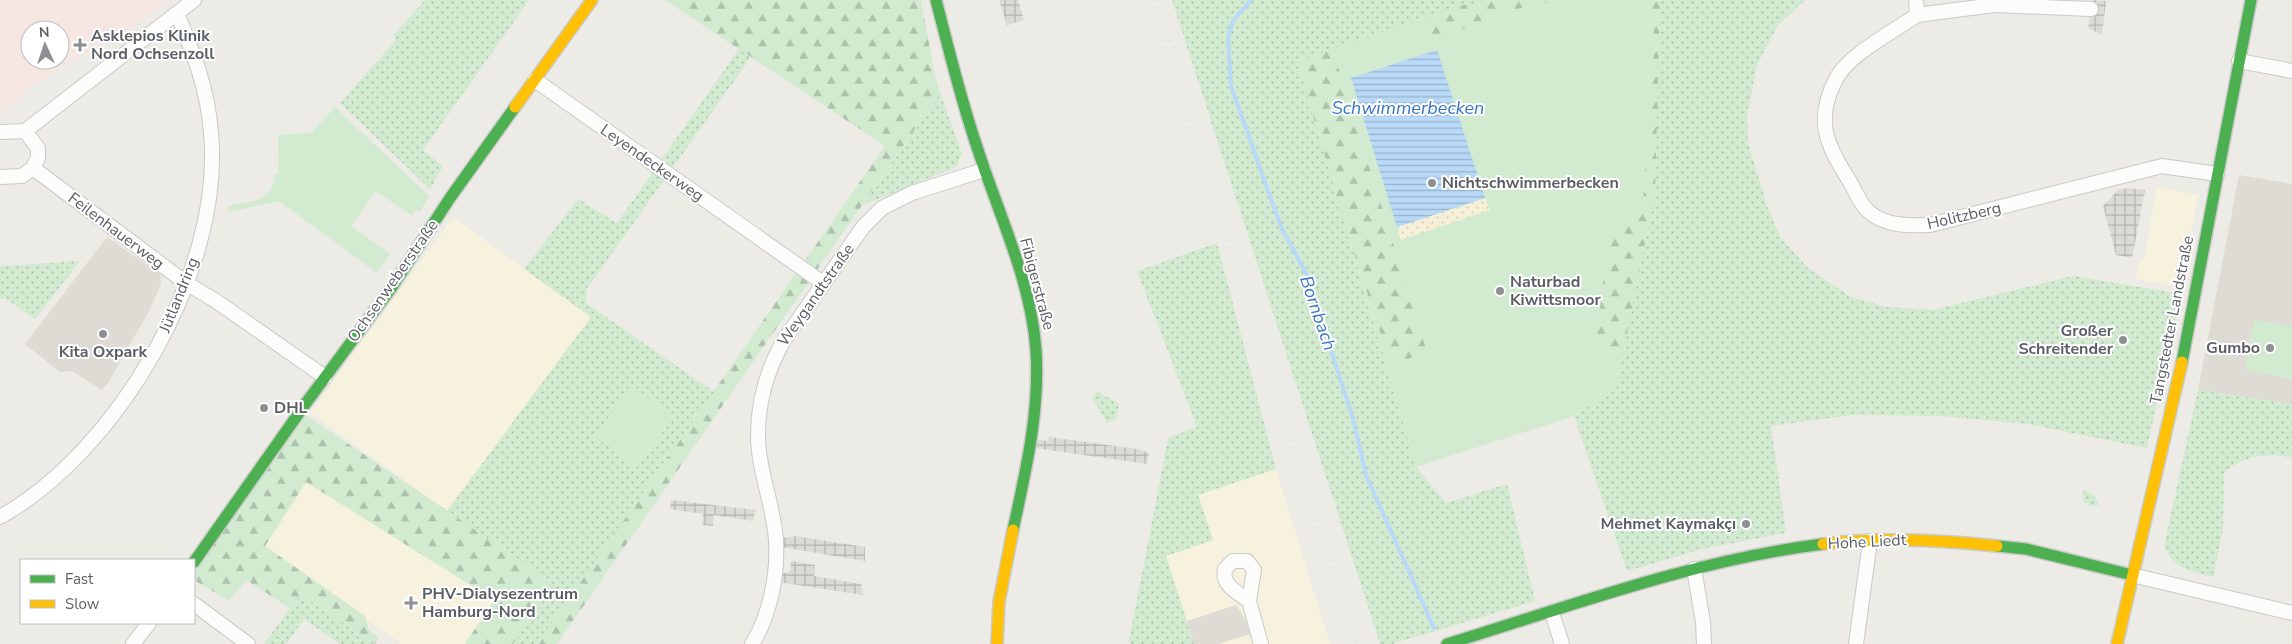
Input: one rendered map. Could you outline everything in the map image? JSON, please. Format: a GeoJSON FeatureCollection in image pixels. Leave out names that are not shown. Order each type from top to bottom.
{"type":"FeatureCollection","features":[{"type":"Feature","properties":{"kind":"street"},"geometry":{"type":"LineString","coordinates":[[0,132],[25,131],[194,0]]}},
{"type":"Feature","properties":{"kind":"street","name":"Ochsenweberstraße"},"geometry":{"type":"LineString","coordinates":[[195,561],[325,376],[392,287],[450,198],[592,0]]}},
{"type":"Feature","properties":{"kind":"street","name":"Fibigerstraße"},"geometry":{"type":"LineString","coordinates":[[936,0],[960,92],[984,170],[1019,267],[1031,310],[1036,344],[1037,377],[1031,439],[998,605],[997,644]]}},
{"type":"Feature","properties":{"kind":"street"},"geometry":{"type":"LineString","coordinates":[[1916,0],[1917,16]]}},
{"type":"Feature","properties":{"kind":"street","name":"Tangstedter Landstraße"},"geometry":{"type":"LineString","coordinates":[[2118,644],[2132,574],[2182,362],[2251,0]]}},
{"type":"Feature","properties":{"kind":"street","name":"Holitzberg"},"geometry":{"type":"LineString","coordinates":[[2091,9],[1994,5],[1917,16],[1843,68],[1828,97],[1824,112],[1825,135],[1833,155],[1868,211],[1884,220],[1905,227],[1930,226],[2162,166],[2217,174]]}},
{"type":"Feature","properties":{"kind":"street","name":"Jütlandring"},"geometry":{"type":"LineString","coordinates":[[0,516],[26,502],[68,466],[98,435],[146,369],[186,283],[206,210],[210,181],[212,135],[206,92],[200,70],[177,14]]}},
{"type":"Feature","properties":{"kind":"street"},"geometry":{"type":"LineString","coordinates":[[2239,61],[2292,71]]}},
{"type":"Feature","properties":{"kind":"street","name":"Leyendeckerweg"},"geometry":{"type":"LineString","coordinates":[[535,80],[823,283]]}},
{"type":"Feature","properties":{"kind":"street"},"geometry":{"type":"LineString","coordinates":[[0,177],[22,176],[33,168],[38,158],[38,148],[25,131]]}},
{"type":"Feature","properties":{"kind":"street","name":"Feilenhauerweg"},"geometry":{"type":"LineString","coordinates":[[33,168],[186,283],[216,301],[325,376]]}},
{"type":"Feature","properties":{"kind":"street","name":"Weygandtstraße"},"geometry":{"type":"LineString","coordinates":[[752,644],[767,610],[775,566],[776,541],[758,435],[762,396],[774,357],[863,227],[882,208],[912,193],[984,170]]}},
{"type":"Feature","properties":{"kind":"street"},"geometry":{"type":"LineString","coordinates":[[1856,644],[1870,541]]}},
{"type":"Feature","properties":{"kind":"street","name":"Hohe Liedt"},"geometry":{"type":"LineString","coordinates":[[1447,644],[1694,568],[1785,549],[1870,541],[1947,541],[2026,550],[2292,612]]}},
{"type":"Feature","properties":{"kind":"street"},"geometry":{"type":"LineString","coordinates":[[1694,568],[1703,622],[1704,644]]}},
{"type":"Feature","properties":{"kind":"street"},"geometry":{"type":"LineString","coordinates":[[1249,601],[1262,644]]}},
{"type":"Feature","properties":{"kind":"street"},"geometry":{"type":"LineString","coordinates":[[195,605],[248,644]]}},
{"type":"Feature","properties":{"kind":"street"},"geometry":{"type":"LineString","coordinates":[[1552,613],[1562,644]]}},
{"type":"Feature","properties":{"kind":"street"},"geometry":{"type":"LineString","coordinates":[[133,644],[148,624]]}},
{"type":"Feature","properties":{"kind":"shaded area","name":"Asklepios Klinik Nord Ochsenzoll"},"geometry":{"type":"Polygon","coordinates":[[[0,0],[168,0],[135,26],[70,61],[70,20],[20,20],[20,70],[56,70],[40,80],[0,114],[0,0]]]}},
{"type":"Feature","properties":{"kind":"shaded area"},"geometry":{"type":"Polygon","coordinates":[[[999,0],[1018,0],[1024,20],[1007,25],[999,0]]]}},
{"type":"Feature","properties":{"kind":"shaded area"},"geometry":{"type":"Polygon","coordinates":[[[2093,0],[2106,1],[2102,35],[2088,28],[2093,0]]]}},
{"type":"Feature","properties":{"kind":"shaded area"},"geometry":{"type":"Polygon","coordinates":[[[2239,175],[2292,184],[2292,404],[2198,390],[2239,175]]]}},
{"type":"Feature","properties":{"kind":"shaded area"},"geometry":{"type":"Polygon","coordinates":[[[2157,187],[2198,195],[2181,287],[2135,279],[2139,259],[2144,259],[2157,187]]]}},
{"type":"Feature","properties":{"kind":"shaded area"},"geometry":{"type":"Polygon","coordinates":[[[2128,188],[2145,190],[2132,258],[2116,255],[2103,206],[2118,190],[2128,188]]]}},
{"type":"Feature","properties":{"kind":"shaded area"},"geometry":{"type":"Polygon","coordinates":[[[453,217],[591,317],[447,511],[310,413],[453,217]]]}},
{"type":"Feature","properties":{"kind":"shaded area"},"geometry":{"type":"Polygon","coordinates":[[[107,237],[160,274],[161,284],[149,311],[108,383],[102,390],[72,371],[60,372],[25,344],[107,237]]]}},
{"type":"Feature","properties":{"kind":"shaded area"},"geometry":{"type":"Polygon","coordinates":[[[1049,437],[1137,449],[1149,453],[1147,464],[1035,448],[1037,440],[1048,441],[1049,437]]]}},
{"type":"Feature","properties":{"kind":"shaded area"},"geometry":{"type":"Polygon","coordinates":[[[279,457],[495,600],[465,644],[402,644],[274,557],[260,575],[279,457]]]}},
{"type":"Feature","properties":{"kind":"shaded area"},"geometry":{"type":"Polygon","coordinates":[[[1276,469],[1330,644],[1218,644],[1249,634],[1241,612],[1236,605],[1187,621],[1166,556],[1213,540],[1198,495],[1276,469]]]}},
{"type":"Feature","properties":{"kind":"shaded area"},"geometry":{"type":"Polygon","coordinates":[[[671,500],[755,510],[753,521],[714,515],[713,526],[702,525],[703,514],[670,509],[671,500]]]}},
{"type":"Feature","properties":{"kind":"shaded area"},"geometry":{"type":"Polygon","coordinates":[[[795,536],[865,547],[865,561],[781,547],[781,538],[795,536]]]}},
{"type":"Feature","properties":{"kind":"shaded area"},"geometry":{"type":"Polygon","coordinates":[[[791,561],[815,565],[814,576],[861,584],[863,595],[778,582],[779,574],[790,572],[791,561]]]}},
{"type":"Feature","properties":{"kind":"shaded area"},"geometry":{"type":"Polygon","coordinates":[[[1236,605],[1245,619],[1250,634],[1218,644],[1194,644],[1187,621],[1236,605]]]}},
{"type":"Feature","properties":{"kind":"green space"},"geometry":{"type":"Polygon","coordinates":[[[425,0],[529,0],[423,150],[443,166],[430,189],[340,103],[396,40],[393,36],[425,0]]]}},
{"type":"Feature","properties":{"kind":"green space"},"geometry":{"type":"Polygon","coordinates":[[[665,0],[921,0],[940,93],[557,644],[537,644],[885,146],[665,0]]]}},
{"type":"Feature","properties":{"kind":"green space"},"geometry":{"type":"Polygon","coordinates":[[[1172,0],[1493,0],[1459,6],[1297,61],[1416,467],[1446,503],[1507,484],[1535,601],[1392,644],[1380,644],[1172,0]]]}},
{"type":"Feature","properties":{"kind":"green space"},"geometry":{"type":"Polygon","coordinates":[[[1271,0],[1571,0],[1529,5],[1433,40],[1424,5],[1339,34],[1335,57],[1427,352],[1391,365],[1271,0]]]}},
{"type":"Feature","properties":{"kind":"green space","name":"Naturbad Kiwittsmoor"},"geometry":{"type":"Polygon","coordinates":[[[1493,0],[1660,0],[1655,193],[1616,389],[1574,416],[1416,467],[1297,60],[1459,6],[1493,0]]]}},
{"type":"Feature","properties":{"kind":"green space"},"geometry":{"type":"Polygon","coordinates":[[[1646,0],[1786,0],[1746,30],[1630,380],[1597,335],[1609,230],[1643,202],[1654,47],[1653,10],[1646,0]]]}},
{"type":"Feature","properties":{"kind":"green space"},"geometry":{"type":"Polygon","coordinates":[[[1660,0],[1805,0],[1778,25],[1757,65],[1747,115],[1748,143],[1767,206],[1781,238],[1808,268],[1851,297],[1886,307],[1932,310],[2073,276],[2181,294],[2147,448],[2027,424],[1942,416],[1852,415],[1771,426],[1786,533],[1706,548],[1627,571],[1574,416],[1616,389],[1655,193],[1660,0]]]}},
{"type":"Feature","properties":{"kind":"green space"},"geometry":{"type":"Polygon","coordinates":[[[739,49],[751,57],[586,290],[586,303],[714,392],[537,644],[513,644],[555,584],[447,511],[591,317],[524,269],[578,199],[617,223],[739,49]],[[631,385],[595,437],[638,467],[674,415],[631,385]]]}},
{"type":"Feature","properties":{"kind":"green space"},"geometry":{"type":"Polygon","coordinates":[[[940,93],[962,154],[956,167],[863,205],[940,93]]]}},
{"type":"Feature","properties":{"kind":"green space"},"geometry":{"type":"Polygon","coordinates":[[[335,107],[429,196],[420,212],[416,209],[412,216],[376,191],[351,226],[390,254],[377,273],[279,201],[229,212],[228,206],[259,199],[270,191],[275,174],[279,174],[278,135],[311,133],[335,107]]]}},
{"type":"Feature","properties":{"kind":"green space"},"geometry":{"type":"Polygon","coordinates":[[[1217,243],[1276,469],[1198,495],[1213,540],[1166,556],[1194,644],[1131,644],[1129,641],[1168,438],[1197,427],[1137,271],[1217,243]]]}},
{"type":"Feature","properties":{"kind":"green space"},"geometry":{"type":"Polygon","coordinates":[[[80,261],[35,319],[5,298],[0,299],[0,266],[80,261]]]}},
{"type":"Feature","properties":{"kind":"green space","name":"Gumbo"},"geometry":{"type":"Polygon","coordinates":[[[2254,320],[2292,326],[2292,379],[2245,370],[2254,320]]]}},
{"type":"Feature","properties":{"kind":"green space"},"geometry":{"type":"Polygon","coordinates":[[[631,385],[674,415],[638,467],[594,437],[631,385]]]}},
{"type":"Feature","properties":{"kind":"green space"},"geometry":{"type":"Polygon","coordinates":[[[2198,390],[2292,404],[2292,457],[2257,457],[2241,462],[2224,472],[2223,529],[2213,577],[2183,568],[2172,559],[2164,546],[2198,390]]]}},
{"type":"Feature","properties":{"kind":"green space"},"geometry":{"type":"Polygon","coordinates":[[[1097,391],[1119,404],[1116,419],[1107,423],[1092,397],[1097,391]]]}},
{"type":"Feature","properties":{"kind":"green space"},"geometry":{"type":"Polygon","coordinates":[[[304,414],[556,584],[513,644],[465,644],[494,600],[306,482],[265,546],[365,616],[369,630],[378,637],[375,644],[300,594],[290,608],[246,580],[229,601],[195,581],[195,568],[304,414]]]}},
{"type":"Feature","properties":{"kind":"green space"},"geometry":{"type":"Polygon","coordinates":[[[2083,490],[2093,495],[2099,505],[2089,506],[2083,501],[2083,490]]]}},
{"type":"Feature","properties":{"kind":"green space"},"geometry":{"type":"Polygon","coordinates":[[[300,594],[375,644],[340,644],[304,619],[286,644],[264,644],[300,594]]]}},
{"type":"Feature","properties":{"kind":"sand"},"geometry":{"type":"Polygon","coordinates":[[[1485,198],[1490,210],[1401,240],[1397,227],[1485,198]]]}},
{"type":"Feature","properties":{"kind":"water","name":"Schwimmerbecken"},"geometry":{"type":"Polygon","coordinates":[[[1437,50],[1485,198],[1397,227],[1351,78],[1437,50]]]}},
{"type":"Feature","properties":{"kind":"waterway","name":"Bornbach"},"geometry":{"type":"LineString","coordinates":[[1251,0],[1233,21],[1228,38],[1231,86],[1281,227],[1307,275],[1353,419],[1366,475],[1434,628]]}},
{"type":"Feature","properties":{"kind":"railway"},"geometry":{"type":"LineString","coordinates":[[1150,0],[1356,644]]}},
{"type":"Feature","properties":{"kind":"railway"},"geometry":{"type":"LineString","coordinates":[[1158,0],[1181,69]]}},
{"type":"Feature","properties":{"kind":"traffic: fast"},"geometry":{"type":"LineString","coordinates":[[936,0],[966,113],[1013,248],[1028,299],[1033,324],[1037,373],[1034,418],[1013,530]]}},
{"type":"Feature","properties":{"kind":"traffic: fast"},"geometry":{"type":"LineString","coordinates":[[2182,362],[2251,0]]}},
{"type":"Feature","properties":{"kind":"traffic: fast"},"geometry":{"type":"LineString","coordinates":[[195,561],[306,403],[392,287],[450,198],[515,107]]}},
{"type":"Feature","properties":{"kind":"traffic: fast"},"geometry":{"type":"LineString","coordinates":[[1447,644],[1586,600],[1680,573],[1775,551],[1823,544]]}},
{"type":"Feature","properties":{"kind":"traffic: fast"},"geometry":{"type":"LineString","coordinates":[[1997,546],[2026,549],[2132,575]]}},
{"type":"Feature","properties":{"kind":"traffic: slow"},"geometry":{"type":"LineString","coordinates":[[515,107],[592,0]]}},
{"type":"Feature","properties":{"kind":"traffic: slow"},"geometry":{"type":"LineString","coordinates":[[2117,644],[2182,362]]}},
{"type":"Feature","properties":{"kind":"traffic: slow"},"geometry":{"type":"LineString","coordinates":[[997,644],[999,602],[1013,530]]}},
{"type":"Feature","properties":{"kind":"traffic: slow"},"geometry":{"type":"LineString","coordinates":[[1823,544],[1910,540],[1997,546]]}},
{"type":"Feature","properties":{"kind":"place","name":"Asklepios Klinik Nord Ochsenzoll"},"geometry":{"type":"Point","coordinates":[80,45]}},
{"type":"Feature","properties":{"kind":"place","name":"Nichtschwimmerbecken"},"geometry":{"type":"Point","coordinates":[1432,183]}},
{"type":"Feature","properties":{"kind":"place","name":"Naturbad Kiwittsmoor"},"geometry":{"type":"Point","coordinates":[1500,291]}},
{"type":"Feature","properties":{"kind":"place","name":"Kita Oxpark"},"geometry":{"type":"Point","coordinates":[103,334]}},
{"type":"Feature","properties":{"kind":"place","name":"Großer Schreitender"},"geometry":{"type":"Point","coordinates":[2123,340]}},
{"type":"Feature","properties":{"kind":"place","name":"Gumbo"},"geometry":{"type":"Point","coordinates":[2270,348]}},
{"type":"Feature","properties":{"kind":"place","name":"DHL"},"geometry":{"type":"Point","coordinates":[264,408]}},
{"type":"Feature","properties":{"kind":"place","name":"Mehmet Kaymakçı"},"geometry":{"type":"Point","coordinates":[1746,524]}},
{"type":"Feature","properties":{"kind":"place","name":"PHV-Dialysezentrum Hamburg-Nord"},"geometry":{"type":"Point","coordinates":[411,603]}}]}
